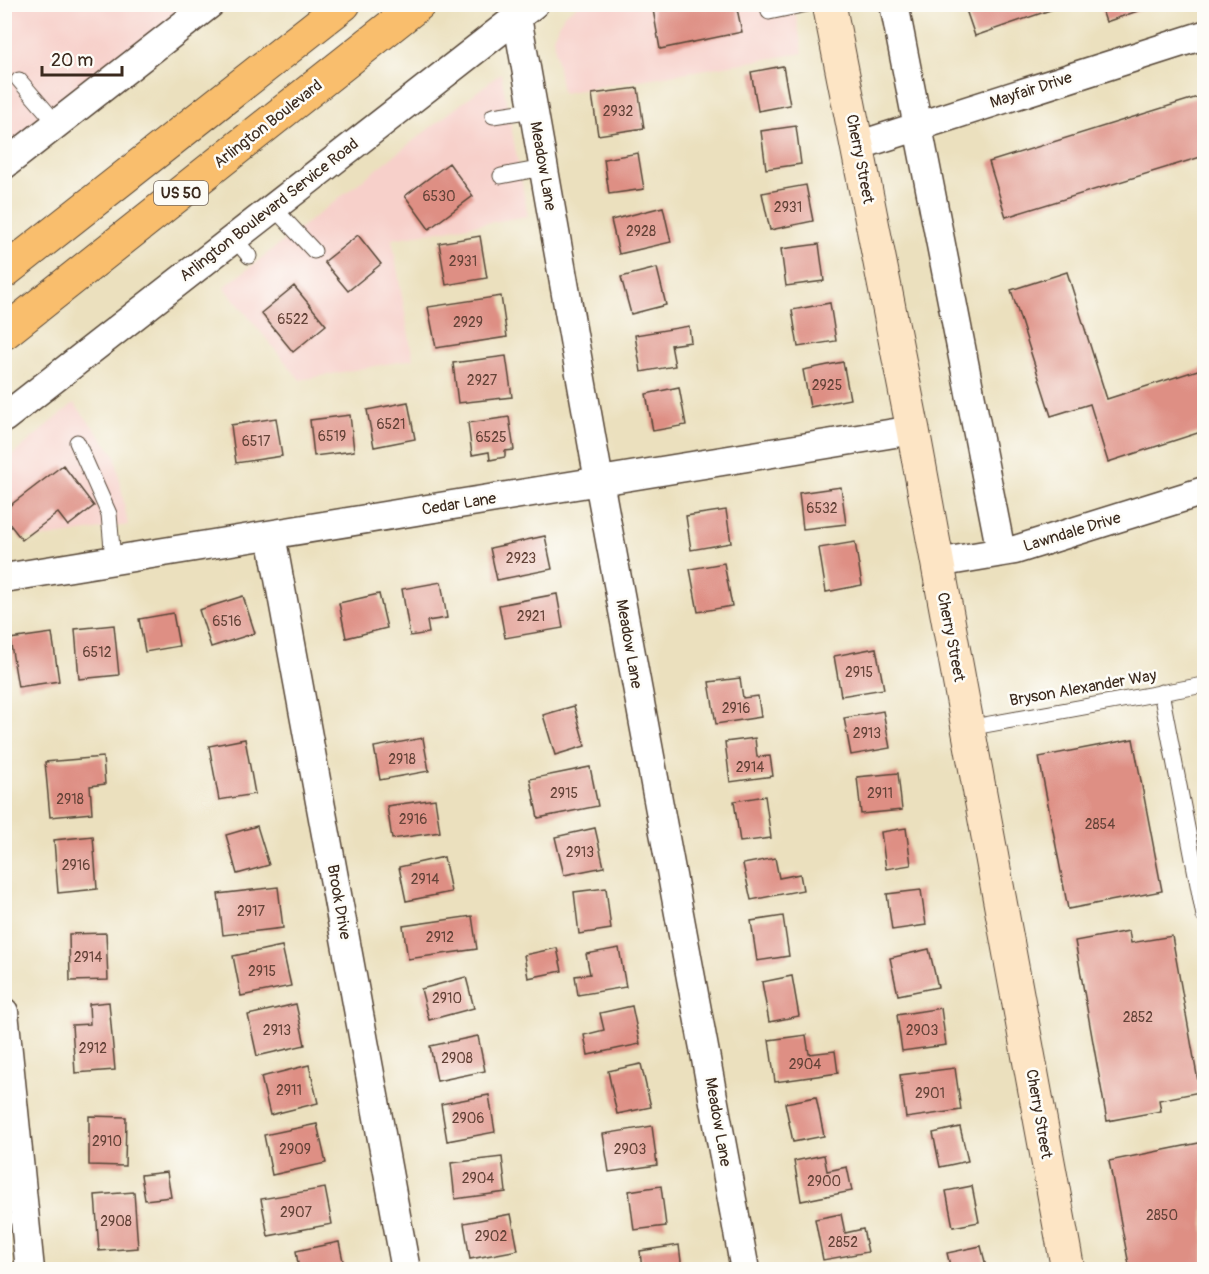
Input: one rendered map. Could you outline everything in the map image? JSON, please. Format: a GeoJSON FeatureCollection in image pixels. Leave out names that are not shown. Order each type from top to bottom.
{"type":"FeatureCollection","features":[{"type":"Feature","properties":{"kind":"highway","name":"US 50"},"geometry":{"type":"LineString","coordinates":[[4,272],[344,4]]}},
{"type":"Feature","properties":{"kind":"highway","name":"Arlington Boulevard"},"geometry":{"type":"LineString","coordinates":[[4,333],[419,4]]}},
{"type":"Feature","properties":{"kind":"street"},"geometry":{"type":"LineString","coordinates":[[4,165],[210,4]]}},
{"type":"Feature","properties":{"kind":"street","name":"Cherry Street"},"geometry":{"type":"LineString","coordinates":[[829,4],[913,430],[1068,1269]]}},
{"type":"Feature","properties":{"kind":"street"},"geometry":{"type":"LineString","coordinates":[[894,4],[916,127],[1001,552]]}},
{"type":"Feature","properties":{"kind":"street","name":"Meadow Lane"},"geometry":{"type":"LineString","coordinates":[[526,11],[533,110],[543,168],[745,1269]]}},
{"type":"Feature","properties":{"kind":"street","name":"Arlington Boulevard Service Road"},"geometry":{"type":"LineString","coordinates":[[4,418],[241,247],[273,207],[526,11]]}},
{"type":"Feature","properties":{"kind":"street","name":"Mayfair Drive"},"geometry":{"type":"LineString","coordinates":[[857,146],[1204,35]]}},
{"type":"Feature","properties":{"kind":"street","name":"Cedar Lane"},"geometry":{"type":"LineString","coordinates":[[4,578],[913,430]]}},
{"type":"Feature","properties":{"kind":"street","name":"Lawndale Drive"},"geometry":{"type":"LineString","coordinates":[[937,563],[1015,550],[1204,491]]}},
{"type":"Feature","properties":{"kind":"street","name":"Brook Drive"},"geometry":{"type":"LineString","coordinates":[[271,535],[406,1269]]}},
{"type":"Feature","properties":{"kind":"street"},"geometry":{"type":"LineString","coordinates":[[4,1012],[30,1269]]}},
{"type":"Feature","properties":{"kind":"lane"},"geometry":{"type":"LineString","coordinates":[[770,12],[807,4]]}},
{"type":"Feature","properties":{"kind":"lane"},"geometry":{"type":"LineString","coordinates":[[19,80],[57,124]]}},
{"type":"Feature","properties":{"kind":"lane"},"geometry":{"type":"LineString","coordinates":[[494,116],[533,110]]}},
{"type":"Feature","properties":{"kind":"lane"},"geometry":{"type":"LineString","coordinates":[[501,176],[543,168]]}},
{"type":"Feature","properties":{"kind":"lane"},"geometry":{"type":"LineString","coordinates":[[273,207],[314,251]]}},
{"type":"Feature","properties":{"kind":"lane"},"geometry":{"type":"LineString","coordinates":[[77,442],[109,514],[113,560]]}},
{"type":"Feature","properties":{"kind":"lane","name":"Bryson Alexander Way"},"geometry":{"type":"LineString","coordinates":[[968,728],[1204,685]]}},
{"type":"Feature","properties":{"kind":"lane"},"geometry":{"type":"LineString","coordinates":[[1161,692],[1204,916]]}},
{"type":"Feature","properties":{"kind":"shaded area"},"geometry":{"type":"Polygon","coordinates":[[[5,5],[190,5],[5,149],[5,5]]]}},
{"type":"Feature","properties":{"kind":"shaded area"},"geometry":{"type":"Polygon","coordinates":[[[578,5],[794,5],[803,53],[562,93],[553,37],[564,15],[578,5]]]}},
{"type":"Feature","properties":{"kind":"shaded area"},"geometry":{"type":"Polygon","coordinates":[[[501,73],[528,216],[392,239],[413,359],[300,380],[224,287],[501,73]]]}},
{"type":"Feature","properties":{"kind":"shaded area"},"geometry":{"type":"Polygon","coordinates":[[[74,403],[115,455],[128,525],[35,539],[9,533],[5,528],[4,462],[74,403]]]}},
{"type":"Feature","properties":{"kind":"building"},"geometry":{"type":"Polygon","coordinates":[[[652,4],[736,4],[742,32],[660,49],[652,4]]]}},
{"type":"Feature","properties":{"kind":"building"},"geometry":{"type":"Polygon","coordinates":[[[964,4],[1065,4],[1065,5],[975,36],[964,4]]]}},
{"type":"Feature","properties":{"kind":"building"},"geometry":{"type":"Polygon","coordinates":[[[1100,4],[1155,4],[1155,5],[1106,22],[1100,4]]]}},
{"type":"Feature","properties":{"kind":"building"},"geometry":{"type":"Polygon","coordinates":[[[783,66],[790,105],[758,111],[751,72],[783,66]]]}},
{"type":"Feature","properties":{"kind":"building"},"geometry":{"type":"Polygon","coordinates":[[[638,88],[644,128],[598,135],[592,94],[638,88]]]}},
{"type":"Feature","properties":{"kind":"building"},"geometry":{"type":"Polygon","coordinates":[[[1204,95],[1204,156],[1006,217],[989,162],[1204,95]]]}},
{"type":"Feature","properties":{"kind":"building"},"geometry":{"type":"Polygon","coordinates":[[[796,126],[801,164],[766,169],[761,131],[796,126]]]}},
{"type":"Feature","properties":{"kind":"building"},"geometry":{"type":"Polygon","coordinates":[[[638,153],[644,189],[609,194],[604,159],[638,153]]]}},
{"type":"Feature","properties":{"kind":"building"},"geometry":{"type":"Polygon","coordinates":[[[449,163],[473,196],[429,229],[405,196],[449,163]]]}},
{"type":"Feature","properties":{"kind":"building"},"geometry":{"type":"Polygon","coordinates":[[[806,185],[813,221],[770,230],[762,193],[806,185]]]}},
{"type":"Feature","properties":{"kind":"building"},"geometry":{"type":"Polygon","coordinates":[[[663,207],[671,242],[619,254],[611,220],[663,207]]]}},
{"type":"Feature","properties":{"kind":"building"},"geometry":{"type":"Polygon","coordinates":[[[358,235],[381,264],[348,291],[324,262],[358,235]]]}},
{"type":"Feature","properties":{"kind":"building"},"geometry":{"type":"Polygon","coordinates":[[[480,236],[487,278],[446,285],[439,243],[480,236]]]}},
{"type":"Feature","properties":{"kind":"building"},"geometry":{"type":"Polygon","coordinates":[[[819,244],[824,281],[786,286],[781,249],[819,244]]]}},
{"type":"Feature","properties":{"kind":"building"},"geometry":{"type":"Polygon","coordinates":[[[657,268],[666,305],[631,314],[621,277],[657,268]]]}},
{"type":"Feature","properties":{"kind":"building"},"geometry":{"type":"Polygon","coordinates":[[[1067,272],[1107,399],[1204,368],[1204,431],[1108,462],[1090,404],[1051,416],[1011,290],[1067,272]]]}},
{"type":"Feature","properties":{"kind":"building"},"geometry":{"type":"Polygon","coordinates":[[[294,286],[326,325],[293,352],[261,313],[294,286]]]}},
{"type":"Feature","properties":{"kind":"building"},"geometry":{"type":"Polygon","coordinates":[[[501,296],[507,337],[436,348],[428,307],[501,296]]]}},
{"type":"Feature","properties":{"kind":"building"},"geometry":{"type":"Polygon","coordinates":[[[830,303],[836,341],[798,347],[792,310],[830,303]]]}},
{"type":"Feature","properties":{"kind":"building"},"geometry":{"type":"Polygon","coordinates":[[[689,326],[691,342],[671,345],[675,366],[641,372],[635,335],[689,326]]]}},
{"type":"Feature","properties":{"kind":"building"},"geometry":{"type":"Polygon","coordinates":[[[506,356],[512,397],[458,403],[453,363],[506,356]]]}},
{"type":"Feature","properties":{"kind":"building"},"geometry":{"type":"Polygon","coordinates":[[[843,362],[850,399],[810,407],[803,370],[843,362]]]}},
{"type":"Feature","properties":{"kind":"building"},"geometry":{"type":"Polygon","coordinates":[[[679,387],[686,425],[653,431],[646,394],[679,387]]]}},
{"type":"Feature","properties":{"kind":"building"},"geometry":{"type":"Polygon","coordinates":[[[408,402],[415,439],[374,447],[367,410],[408,402]]]}},
{"type":"Feature","properties":{"kind":"building"},"geometry":{"type":"Polygon","coordinates":[[[350,415],[354,451],[314,456],[310,420],[350,415]]]}},
{"type":"Feature","properties":{"kind":"building"},"geometry":{"type":"Polygon","coordinates":[[[509,417],[514,450],[505,451],[505,457],[490,460],[489,452],[472,455],[468,423],[509,417]]]}},
{"type":"Feature","properties":{"kind":"building"},"geometry":{"type":"Polygon","coordinates":[[[276,418],[282,456],[236,463],[231,425],[276,418]]]}},
{"type":"Feature","properties":{"kind":"building"},"geometry":{"type":"Polygon","coordinates":[[[63,465],[94,506],[68,526],[58,513],[22,540],[4,517],[4,510],[63,465]]]}},
{"type":"Feature","properties":{"kind":"building"},"geometry":{"type":"Polygon","coordinates":[[[841,487],[846,524],[803,529],[799,493],[841,487]]]}},
{"type":"Feature","properties":{"kind":"building"},"geometry":{"type":"Polygon","coordinates":[[[726,510],[731,543],[691,550],[686,516],[726,510]]]}},
{"type":"Feature","properties":{"kind":"building"},"geometry":{"type":"Polygon","coordinates":[[[545,536],[552,569],[497,580],[490,548],[545,536]]]}},
{"type":"Feature","properties":{"kind":"building"},"geometry":{"type":"Polygon","coordinates":[[[855,542],[862,585],[826,592],[819,548],[855,542]]]}},
{"type":"Feature","properties":{"kind":"building"},"geometry":{"type":"Polygon","coordinates":[[[724,563],[732,606],[698,612],[690,569],[724,563]]]}},
{"type":"Feature","properties":{"kind":"building"},"geometry":{"type":"Polygon","coordinates":[[[441,582],[447,618],[427,621],[429,633],[410,636],[402,589],[441,582]]]}},
{"type":"Feature","properties":{"kind":"building"},"geometry":{"type":"Polygon","coordinates":[[[379,594],[387,628],[346,638],[339,603],[379,594]]]}},
{"type":"Feature","properties":{"kind":"building"},"geometry":{"type":"Polygon","coordinates":[[[557,594],[563,628],[505,638],[499,605],[557,594]]]}},
{"type":"Feature","properties":{"kind":"building"},"geometry":{"type":"Polygon","coordinates":[[[243,596],[255,633],[211,647],[199,610],[243,596]]]}},
{"type":"Feature","properties":{"kind":"building"},"geometry":{"type":"Polygon","coordinates":[[[173,613],[179,646],[145,652],[139,619],[173,613]]]}},
{"type":"Feature","properties":{"kind":"building"},"geometry":{"type":"Polygon","coordinates":[[[114,625],[119,675],[79,679],[75,629],[114,625]]]}},
{"type":"Feature","properties":{"kind":"building"},"geometry":{"type":"Polygon","coordinates":[[[52,633],[59,681],[18,687],[10,639],[52,633]]]}},
{"type":"Feature","properties":{"kind":"building"},"geometry":{"type":"Polygon","coordinates":[[[876,648],[884,689],[841,696],[834,656],[876,648]]]}},
{"type":"Feature","properties":{"kind":"building"},"geometry":{"type":"Polygon","coordinates":[[[740,678],[743,698],[758,696],[761,717],[716,724],[709,682],[740,678]]]}},
{"type":"Feature","properties":{"kind":"building"},"geometry":{"type":"Polygon","coordinates":[[[574,706],[585,746],[555,755],[543,715],[574,706]]]}},
{"type":"Feature","properties":{"kind":"building"},"geometry":{"type":"Polygon","coordinates":[[[883,711],[890,748],[851,755],[844,718],[883,711]]]}},
{"type":"Feature","properties":{"kind":"building"},"geometry":{"type":"Polygon","coordinates":[[[423,738],[429,771],[380,780],[374,747],[423,738]]]}},
{"type":"Feature","properties":{"kind":"building"},"geometry":{"type":"Polygon","coordinates":[[[755,738],[757,757],[770,756],[773,776],[730,782],[725,742],[755,738]]]}},
{"type":"Feature","properties":{"kind":"building"},"geometry":{"type":"Polygon","coordinates":[[[245,739],[255,794],[219,800],[209,746],[245,739]]]}},
{"type":"Feature","properties":{"kind":"building"},"geometry":{"type":"Polygon","coordinates":[[[1133,739],[1162,891],[1068,909],[1039,757],[1133,739]]]}},
{"type":"Feature","properties":{"kind":"building"},"geometry":{"type":"Polygon","coordinates":[[[103,757],[105,784],[90,786],[92,813],[50,817],[45,762],[103,757]]]}},
{"type":"Feature","properties":{"kind":"building"},"geometry":{"type":"Polygon","coordinates":[[[590,767],[598,806],[538,818],[530,779],[590,767]]]}},
{"type":"Feature","properties":{"kind":"building"},"geometry":{"type":"Polygon","coordinates":[[[898,773],[902,810],[861,814],[857,777],[898,773]]]}},
{"type":"Feature","properties":{"kind":"building"},"geometry":{"type":"Polygon","coordinates":[[[765,796],[771,838],[740,842],[734,801],[765,796]]]}},
{"type":"Feature","properties":{"kind":"building"},"geometry":{"type":"Polygon","coordinates":[[[435,799],[440,832],[392,839],[387,806],[435,799]]]}},
{"type":"Feature","properties":{"kind":"building"},"geometry":{"type":"Polygon","coordinates":[[[257,826],[269,865],[237,874],[226,835],[257,826]]]}},
{"type":"Feature","properties":{"kind":"building"},"geometry":{"type":"Polygon","coordinates":[[[595,828],[604,867],[564,875],[555,837],[595,828]]]}},
{"type":"Feature","properties":{"kind":"building"},"geometry":{"type":"Polygon","coordinates":[[[906,828],[911,865],[886,869],[881,832],[906,828]]]}},
{"type":"Feature","properties":{"kind":"building"},"geometry":{"type":"Polygon","coordinates":[[[93,836],[97,889],[58,893],[54,840],[93,836]]]}},
{"type":"Feature","properties":{"kind":"building"},"geometry":{"type":"Polygon","coordinates":[[[444,857],[451,892],[406,901],[399,867],[444,857]]]}},
{"type":"Feature","properties":{"kind":"building"},"geometry":{"type":"Polygon","coordinates":[[[775,858],[779,878],[800,874],[803,890],[751,900],[743,864],[775,858]]]}},
{"type":"Feature","properties":{"kind":"building"},"geometry":{"type":"Polygon","coordinates":[[[278,887],[283,928],[223,935],[218,894],[278,887]]]}},
{"type":"Feature","properties":{"kind":"building"},"geometry":{"type":"Polygon","coordinates":[[[606,888],[611,929],[579,934],[574,892],[606,888]]]}},
{"type":"Feature","properties":{"kind":"building"},"geometry":{"type":"Polygon","coordinates":[[[921,890],[926,925],[892,930],[887,894],[921,890]]]}},
{"type":"Feature","properties":{"kind":"building"},"geometry":{"type":"Polygon","coordinates":[[[472,916],[477,949],[408,959],[403,926],[472,916]]]}},
{"type":"Feature","properties":{"kind":"building"},"geometry":{"type":"Polygon","coordinates":[[[783,916],[789,956],[757,961],[751,921],[783,916]]]}},
{"type":"Feature","properties":{"kind":"building"},"geometry":{"type":"Polygon","coordinates":[[[1129,931],[1131,943],[1172,936],[1200,1092],[1159,1100],[1161,1111],[1107,1121],[1075,941],[1129,931]]]}},
{"type":"Feature","properties":{"kind":"building"},"geometry":{"type":"Polygon","coordinates":[[[106,933],[108,980],[70,981],[69,934],[106,933]]]}},
{"type":"Feature","properties":{"kind":"building"},"geometry":{"type":"Polygon","coordinates":[[[282,946],[291,986],[241,996],[233,956],[282,946]]]}},
{"type":"Feature","properties":{"kind":"building"},"geometry":{"type":"Polygon","coordinates":[[[557,948],[562,971],[528,978],[524,955],[557,948]]]}},
{"type":"Feature","properties":{"kind":"building"},"geometry":{"type":"Polygon","coordinates":[[[619,948],[626,987],[578,995],[575,976],[590,974],[586,954],[619,948]]]}},
{"type":"Feature","properties":{"kind":"building"},"geometry":{"type":"Polygon","coordinates":[[[929,949],[938,987],[898,995],[890,958],[929,949]]]}},
{"type":"Feature","properties":{"kind":"building"},"geometry":{"type":"Polygon","coordinates":[[[792,976],[799,1016],[769,1022],[762,982],[792,976]]]}},
{"type":"Feature","properties":{"kind":"building"},"geometry":{"type":"Polygon","coordinates":[[[466,977],[474,1008],[429,1020],[421,989],[466,977]]]}},
{"type":"Feature","properties":{"kind":"building"},"geometry":{"type":"Polygon","coordinates":[[[109,1002],[115,1070],[75,1073],[72,1025],[90,1024],[89,1004],[109,1002]]]}},
{"type":"Feature","properties":{"kind":"building"},"geometry":{"type":"Polygon","coordinates":[[[296,1004],[305,1045],[257,1056],[248,1015],[296,1004]]]}},
{"type":"Feature","properties":{"kind":"building"},"geometry":{"type":"Polygon","coordinates":[[[632,1006],[640,1044],[588,1055],[584,1035],[604,1030],[600,1013],[632,1006]]]}},
{"type":"Feature","properties":{"kind":"building"},"geometry":{"type":"Polygon","coordinates":[[[941,1008],[946,1045],[902,1051],[897,1015],[941,1008]]]}},
{"type":"Feature","properties":{"kind":"building"},"geometry":{"type":"Polygon","coordinates":[[[806,1035],[809,1054],[835,1051],[838,1073],[775,1082],[769,1040],[806,1035]]]}},
{"type":"Feature","properties":{"kind":"building"},"geometry":{"type":"Polygon","coordinates":[[[478,1036],[485,1071],[437,1081],[430,1046],[478,1036]]]}},
{"type":"Feature","properties":{"kind":"building"},"geometry":{"type":"Polygon","coordinates":[[[641,1064],[651,1107],[617,1114],[608,1071],[641,1064]]]}},
{"type":"Feature","properties":{"kind":"building"},"geometry":{"type":"Polygon","coordinates":[[[309,1065],[318,1103],[270,1115],[261,1077],[309,1065]]]}},
{"type":"Feature","properties":{"kind":"building"},"geometry":{"type":"Polygon","coordinates":[[[955,1068],[961,1110],[906,1118],[900,1075],[955,1068]]]}},
{"type":"Feature","properties":{"kind":"building"},"geometry":{"type":"Polygon","coordinates":[[[489,1095],[495,1132],[447,1141],[441,1104],[489,1095]]]}},
{"type":"Feature","properties":{"kind":"building"},"geometry":{"type":"Polygon","coordinates":[[[816,1097],[824,1136],[793,1142],[785,1103],[816,1097]]]}},
{"type":"Feature","properties":{"kind":"building"},"geometry":{"type":"Polygon","coordinates":[[[89,1116],[126,1117],[125,1166],[89,1165],[89,1116]]]}},
{"type":"Feature","properties":{"kind":"building"},"geometry":{"type":"Polygon","coordinates":[[[317,1124],[326,1163],[272,1175],[264,1135],[317,1124]]]}},
{"type":"Feature","properties":{"kind":"building"},"geometry":{"type":"Polygon","coordinates":[[[652,1126],[657,1165],[609,1172],[603,1134],[652,1126]]]}},
{"type":"Feature","properties":{"kind":"building"},"geometry":{"type":"Polygon","coordinates":[[[960,1127],[968,1161],[940,1167],[933,1133],[960,1127]]]}},
{"type":"Feature","properties":{"kind":"building"},"geometry":{"type":"Polygon","coordinates":[[[1204,1142],[1204,1270],[1130,1270],[1109,1161],[1204,1142]]]}},
{"type":"Feature","properties":{"kind":"building"},"geometry":{"type":"Polygon","coordinates":[[[824,1155],[827,1171],[847,1167],[852,1191],[801,1201],[794,1161],[824,1155]]]}},
{"type":"Feature","properties":{"kind":"building"},"geometry":{"type":"Polygon","coordinates":[[[502,1157],[506,1192],[455,1199],[451,1163],[502,1157]]]}},
{"type":"Feature","properties":{"kind":"building"},"geometry":{"type":"Polygon","coordinates":[[[167,1172],[171,1197],[145,1200],[141,1175],[167,1172]]]}},
{"type":"Feature","properties":{"kind":"building"},"geometry":{"type":"Polygon","coordinates":[[[661,1186],[666,1226],[634,1230],[629,1191],[661,1186]]]}},
{"type":"Feature","properties":{"kind":"building"},"geometry":{"type":"Polygon","coordinates":[[[972,1186],[979,1222],[953,1227],[946,1191],[972,1186]]]}},
{"type":"Feature","properties":{"kind":"building"},"geometry":{"type":"Polygon","coordinates":[[[325,1188],[332,1224],[268,1236],[261,1199],[325,1188]]]}},
{"type":"Feature","properties":{"kind":"building"},"geometry":{"type":"Polygon","coordinates":[[[134,1192],[138,1248],[99,1251],[95,1195],[134,1192]]]}},
{"type":"Feature","properties":{"kind":"building"},"geometry":{"type":"Polygon","coordinates":[[[511,1214],[518,1250],[470,1259],[464,1223],[511,1214]]]}},
{"type":"Feature","properties":{"kind":"building"},"geometry":{"type":"Polygon","coordinates":[[[841,1214],[845,1233],[863,1229],[868,1252],[823,1260],[815,1219],[841,1214]]]}},
{"type":"Feature","properties":{"kind":"building"},"geometry":{"type":"Polygon","coordinates":[[[339,1242],[345,1270],[299,1270],[296,1251],[339,1242]]]}},
{"type":"Feature","properties":{"kind":"building"},"geometry":{"type":"Polygon","coordinates":[[[679,1245],[682,1270],[642,1270],[640,1251],[679,1245]]]}},
{"type":"Feature","properties":{"kind":"building"},"geometry":{"type":"Polygon","coordinates":[[[981,1246],[987,1270],[951,1270],[947,1253],[981,1246]]]}}]}
